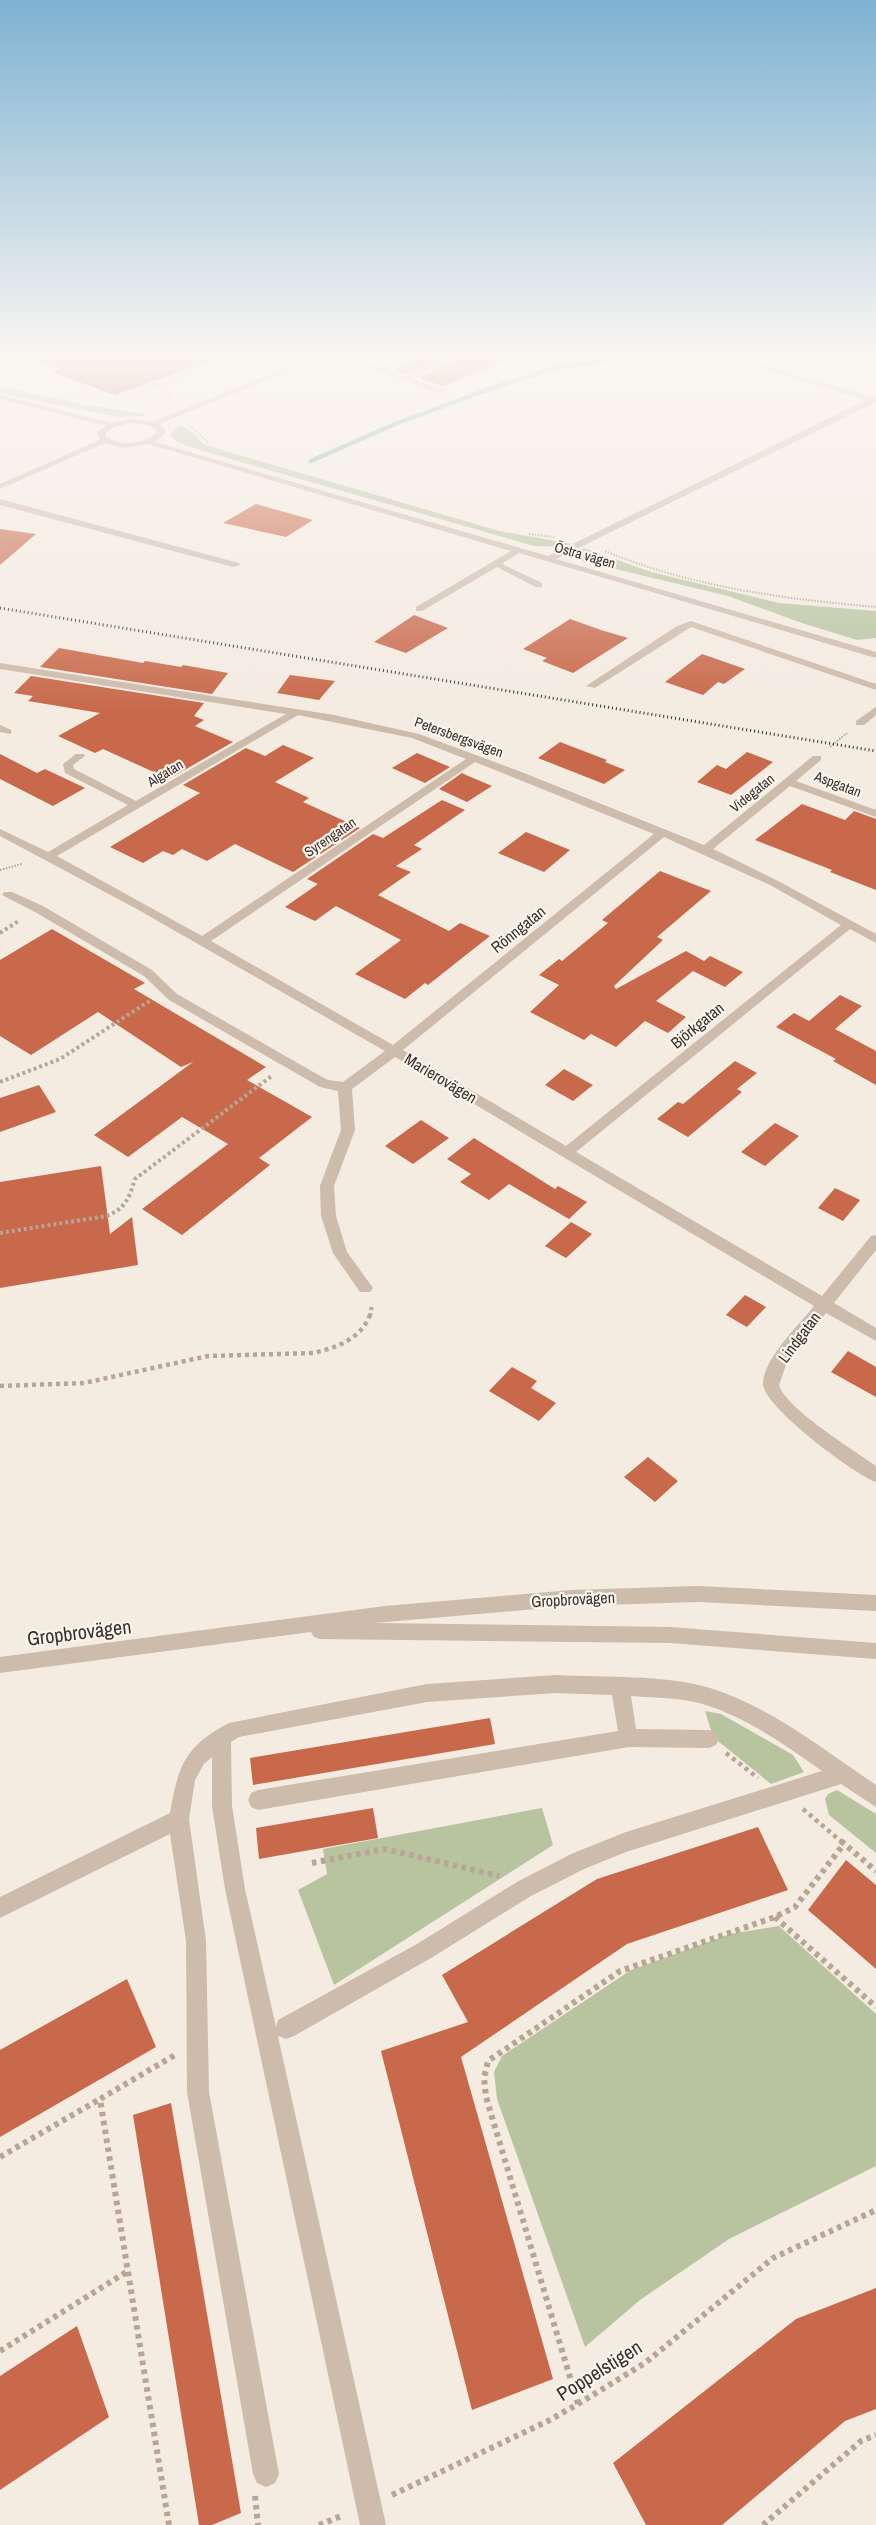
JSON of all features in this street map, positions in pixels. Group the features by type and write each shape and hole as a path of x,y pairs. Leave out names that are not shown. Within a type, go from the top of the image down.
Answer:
{"street":[{"path":"0,487 29,474"},
{"name":"Östra vägen","path":"257,474 873,652"},
{"path":"549,559 721,474"},
{"path":"0,502 236,565"},
{"path":"419,609 519,550"},
{"path":"498,562 501,567 539,585"},
{"path":"591,686 680,628 691,624 876,687"},
{"name":"Petersbergsvägen","path":"1,667 296,712 415,736 705,850 774,882 876,939"},
{"path":"860,723 876,710"},
{"name":"Algatan","path":"49,856 296,712"},
{"path":"80,756 68,764 69,771 138,806"},
{"name":"Syrengatan","path":"202,941 474,758"},
{"name":"Videgatan","path":"705,850 817,758"},
{"name":"Aspgatan","path":"789,782 876,814"},
{"name":"Marierovägen","path":"0,832 49,856 395,1050 876,1335"},
{"name":"Rönngatan","path":"345,1087 395,1050 662,833"},
{"path":"8,895 39,909 148,973 174,997 288,1064 325,1084 345,1087 348,1130 327,1186 327,1195 338,1252 346,1266 365,1288"},
{"name":"Björkgatan","path":"567,1152 849,924"},
{"name":"Lindgatan","path":"874,1243 781,1358 772,1377 772,1389 785,1407 876,1475"},
{"name":"Gropbrovägen","path":"0,1665 385,1614 571,1598 698,1594 876,1603"},
{"name":"Gropbrovägen","path":"272,1630 670,1635 876,1651"},
{"path":"266,2474 198,2092 196,1941 179,1819 186,1778 197,1757 221,1737 236,1729 427,1693 556,1684 620,1686 675,1690 710,1697 750,1714 793,1739 876,1797"},
{"path":"620,1686 622,1712 628,1738"},
{"path":"221,1737 222,1806 235,1889 371,2515"},
{"path":"258,1800 628,1738 709,1738"},
{"path":"286,2028 423,1951 524,1889 578,1861 626,1842 843,1774"},
{"path":"0,1908 179,1819"}],"path":[{"path":"526,533 582,542 636,564 741,590 787,599 876,606"},
{"path":"828,749 844,735"},
{"path":"0,1082 60,1059 166,990"},
{"path":"0,1233 107,1216 122,1211 127,1204 135,1179 288,1064"},
{"path":"0,1386 86,1383 206,1356 300,1354 328,1349 353,1338 368,1322 372,1313 372,1302 365,1288"},
{"path":"709,1738 876,1870"},
{"path":"578,2404 556,2337 486,2097 484,2078 488,2061 620,1971 775,1917 795,1907 844,1844"},
{"path":"312,1863 385,1849 477,1869 508,1880 524,1889"},
{"path":"775,1917 876,2007"},
{"path":"0,2157 197,2042"},
{"path":"100,2099 169,2525"},
{"name":"Poppelstigen","path":"319,2525 371,2515 548,2421 645,2363 772,2258 876,2210"},
{"path":"0,2351 128,2271"},
{"path":"763,2525 861,2441 876,2435"}],"green space":[{"path":"283,474 304,474 499,531 572,544 565,547 534,546"},
{"path":"584,548 651,572 779,603 876,611 876,638 857,640 728,596 582,561 576,553"},
{"path":"705,1711 721,1714 793,1755 804,1772 771,1784 713,1737"},
{"path":"837,1790 876,1814 876,1853 829,1815 825,1799 828,1794"},
{"path":"542,1808 553,1845 334,1985 298,1890 327,1874 323,1849"},
{"path":"779,1926 876,2014 876,2166 729,2239 640,2300 585,2347 497,2099 494,2072 502,2056 631,1970 730,1934"}],"building":[{"path":"256,504 313,520 286,537 223,523"},
{"path":"0,529 36,534 0,565"},
{"path":"414,615 448,628 406,653 374,642"},
{"path":"570,619 628,638 573,673 542,661 547,658 523,649"},
{"path":"59,648 143,663 145,661 181,667 183,665 228,673 212,694 40,667"},
{"path":"702,654 745,669 724,684 718,682 703,695 665,682"},
{"path":"290,675 335,681 319,700 277,693"},
{"path":"31,676 204,703 194,716 204,720 195,726 233,742 169,779 103,749 95,753 58,736 100,713 28,701 33,696 14,693"},
{"path":"560,742 607,760 605,762 625,770 604,784 538,758"},
{"path":"283,745 314,758 275,782 309,798 303,802 360,828 293,872 235,844 207,861 182,849 173,855 163,851 143,863 110,847 200,793 183,785 246,748 265,756"},
{"path":"747,752 773,762 731,795 697,782 717,765 726,769"},
{"path":"417,753 450,767 425,783 392,768"},
{"path":"0,754 37,773 45,769 85,788 53,806 0,779"},
{"path":"462,773 492,786 467,802 439,789"},
{"path":"442,800 465,810 414,845 422,849 396,866 411,872 378,895 449,931 460,923 490,936 428,985 425,983 405,999 355,974 401,940 336,906 315,921 285,907 318,884 307,879 373,834 383,838"},
{"path":"802,804 845,820 854,811 876,819 876,890 755,840"},
{"path":"526,832 570,850 544,872 498,853"},
{"path":"660,871 711,891 657,937 663,940 614,986 616,989 686,951 704,961 710,956 743,972 725,987 693,971 656,1001 686,1017 668,1033 645,1021 616,1047 591,1034 584,1040 530,1012 559,985 539,975 559,959 562,961 608,923 602,920"},
{"path":"52,929 145,983 134,989 266,1067 247,1080 312,1117 259,1158 270,1165 182,1235 142,1209 228,1144 182,1117 128,1157 94,1135 193,1062 181,1067 98,1012 31,1055 0,1036 0,960"},
{"path":"840,995 862,1006 835,1029 876,1051 876,1085 833,1061 836,1059 776,1027 794,1013 809,1021"},
{"path":"735,1061 757,1073 737,1089 742,1092 688,1137 657,1119 678,1102 683,1104"},
{"path":"564,1069 593,1085 573,1101 545,1085"},
{"path":"39,1085 56,1112 0,1132 0,1098"},
{"path":"421,1120 449,1138 413,1164 385,1146"},
{"path":"775,1123 799,1136 765,1166 741,1152"},
{"path":"474,1138 555,1189 558,1186 587,1202 569,1219 509,1184 489,1200 460,1182 471,1174 447,1159"},
{"path":"101,1166 110,1234 132,1217 138,1265 0,1288 0,1182"},
{"path":"835,1188 860,1200 843,1221 818,1208"},
{"path":"571,1222 592,1234 566,1258 545,1246"},
{"path":"745,1295 766,1307 747,1327 726,1315"},
{"path":"848,1351 876,1367 876,1397 831,1372"},
{"path":"512,1367 537,1381 531,1388 556,1403 539,1421 489,1391"},
{"path":"648,1457 678,1481 655,1502 624,1477"},
{"path":"490,1718 495,1744 253,1785 250,1758"},
{"path":"373,1808 378,1838 259,1859 256,1828"},
{"path":"758,1827 788,1890 627,1944 461,2057 553,2379 472,2410 381,2051 468,2022 442,1975 597,1879"},
{"path":"846,1860 876,1885 876,1969 808,1910"},
{"path":"127,1979 156,2047 0,2137 0,2050"},
{"path":"171,2103 241,2513 212,2525 199,2525 133,2115"},
{"path":"876,2288 876,2409 845,2421 722,2525 646,2525 613,2463 796,2319"},
{"path":"77,2326 109,2417 0,2490 0,2376"}],"railway":[{"path":"0,608 876,751"}]}
